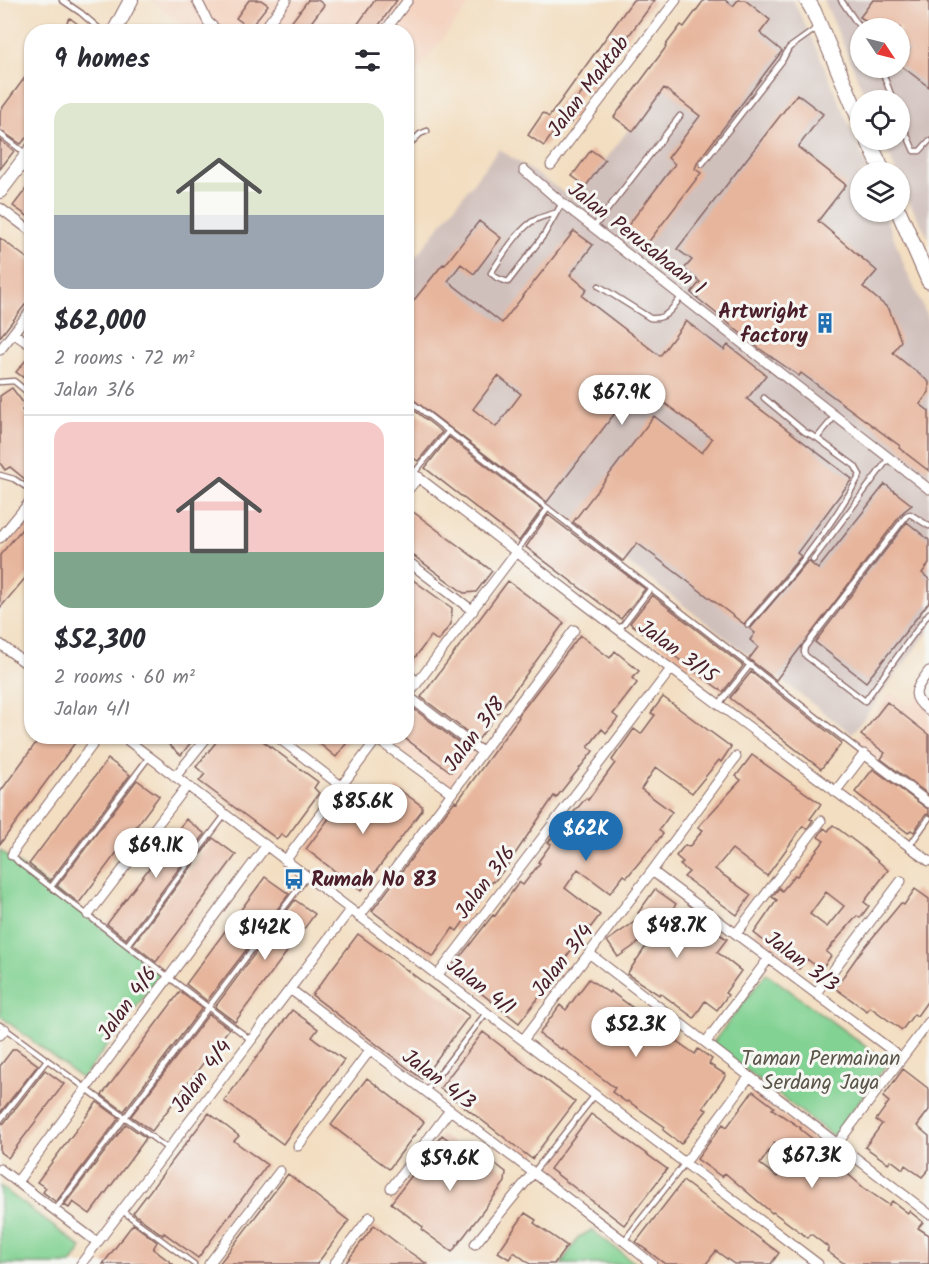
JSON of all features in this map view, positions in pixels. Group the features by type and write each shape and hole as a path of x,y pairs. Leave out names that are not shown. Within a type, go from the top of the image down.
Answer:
{"main road":[{"path":"807,0 850,98"},
{"path":"903,222 929,281"}],"street":[{"path":"118,24 130,0"},
{"path":"197,0 210,24"},
{"path":"268,24 286,0"},
{"path":"390,24 408,0"},
{"name":"Jalan Maktab","path":"550,165 676,0"},
{"path":"0,191 24,159"},
{"name":"Jalan Perusahaan 1","path":"524,170 561,203 929,489"},
{"path":"0,208 24,226"},
{"path":"0,350 24,319"},
{"path":"13,333 24,341"},
{"name":"Jalan 3/15","path":"414,474 929,861"},
{"path":"1,534 24,508"},
{"path":"414,687 516,552"},
{"path":"414,566 473,611"},
{"name":"Jalan 3/8","path":"359,916 574,630"},
{"path":"0,644 24,662"},
{"name":"Jalan 3/6","path":"437,976 671,669"},
{"path":"929,671 917,687 915,694 916,700 929,711"},
{"path":"414,679 418,682"},
{"path":"414,702 483,752"},
{"path":"12,855 93,744"},
{"name":"Jalan 4/1","path":"132,744 818,1264"},
{"path":"175,777 201,744"},
{"path":"286,744 341,786"},
{"path":"285,861 373,744"},
{"path":"387,744 452,793"},
{"path":"835,792 864,754 929,803"},
{"name":"Jalan 3/4","path":"523,1040 590,954 736,757"},
{"path":"88,915 187,786"},
{"path":"736,934 821,821"},
{"name":"Jalan 4/6","path":"17,1182 266,846"},
{"name":"Jalan 3/3","path":"652,871 902,1058"},
{"path":"816,993 901,881"},
{"name":"Jalan 4/4","path":"81,1264 350,910"},
{"path":"590,954 837,1144 927,1209"},
{"path":"706,1042 769,958"},
{"name":"Jalan 4/3","path":"290,989 652,1264"},
{"path":"837,1144 929,1022"},
{"path":"298,1146 370,1050"},
{"path":"684,1163 750,1077"},
{"path":"391,1188 450,1110"},
{"path":"0,1169 97,1242"},
{"path":"209,1264 280,1171"},
{"path":"475,1244 533,1173"},
{"path":"334,1264 370,1217"}],"lane":[{"path":"62,0 94,24"},
{"path":"841,0 853,18"},
{"path":"702,164 782,61 789,48 819,27"},
{"path":"594,227 680,116"},
{"path":"414,140 427,131"},
{"path":"0,134 24,149"},
{"path":"910,142 914,151 920,151 929,141"},
{"path":"555,213 535,219 525,228 491,273 508,282 544,235 561,203"},
{"path":"600,286 650,318 658,319 666,316 682,296"},
{"path":"0,382 14,381 24,389"},
{"path":"748,626 791,578 842,507 860,475 855,466 805,432 764,398"},
{"path":"414,404 864,754"},
{"path":"817,438 835,416"},
{"path":"414,472 449,431"},
{"path":"813,560 889,458"},
{"path":"0,475 14,479 24,486"},
{"path":"516,552 548,508"},
{"path":"929,526 915,515 907,515 805,647 804,652 806,656 865,701 929,613"},
{"path":"619,630 651,588"},
{"path":"719,704 750,665"},
{"path":"51,887 149,757"},
{"path":"128,945 225,814"},
{"path":"909,846 929,818"},
{"path":"12,855 18,862 251,1040"},
{"path":"55,1210 307,877"},
{"path":"425,1091 486,1013"},
{"path":"2,1030 47,1060 168,1149"},
{"path":"0,1120 47,1060"},
{"path":"533,1173 595,1095"},
{"path":"624,1241 684,1163"},
{"path":"121,1210 194,1264"}],"shaded area":[{"path":"151,0 473,0 414,76 414,24 182,24"},
{"path":"727,0 793,0 850,127 850,150 860,150 865,162 850,162 850,222 888,222 906,270 929,320 929,630 852,734 414,399 414,260 499,149 575,200"},
{"path":"824,0 929,0 929,238 910,204 910,162 892,162 887,150 910,150 910,90 863,90 858,78 910,78 910,18 850,18 850,60"},
{"path":"929,682 929,798 854,741 891,693 911,706"},
{"path":"414,705 477,753 452,786 392,744 414,744"}],"green space":[{"path":"0,850 162,973 82,1079 0,1016"},
{"name":"Taman Permainan Serdang Jaya","path":"766,973 888,1063 833,1136 712,1044"},
{"path":"0,1186 82,1248 71,1264 0,1264"},
{"path":"592,1230 636,1264 561,1264 579,1237"}],"building":[{"path":"249,0 261,0 268,5 253,24 244,24 236,18"},
{"path":"308,0 318,0 324,5 310,24 290,24"},
{"path":"375,0 397,0 380,24 358,24"},
{"path":"633,0 655,0 607,65 609,66 591,91 586,87 574,104 581,109 570,124 563,119 544,146 528,135 543,113 549,117"},
{"path":"704,0 725,0 733,6 738,0 745,0 770,20 760,33 782,51 698,161 695,169 701,173 647,244 626,228 675,164 668,158 700,116 664,88 633,131 614,117 681,25 684,27"},
{"path":"873,0 929,0 929,87 910,73 910,18 860,17"},
{"path":"70,18 78,24 66,24"},
{"path":"24,79 24,140 21,144 0,130 0,111"},
{"path":"797,94 823,114 798,147 846,185 818,221 877,271 863,287 889,309 901,341 893,353 929,382 929,392 920,404 929,411 929,471 899,448 900,446 801,373 799,376 760,349 691,293 700,282 684,269 692,260 677,249"},
{"path":"0,140 14,151 0,169"},
{"path":"591,150 605,160 586,186 572,176"},
{"path":"24,192 24,214 13,206"},
{"path":"479,221 501,238 474,274 461,264 448,281 502,323 574,231 593,245 570,275 587,289 582,296 660,356 686,321 724,350 728,345 766,375 747,399 852,479 797,553 801,556 744,624 637,543 623,561 573,522 654,416 702,453 712,439 638,383 547,502 414,400 414,300 443,264 445,265","holes":["498,376 521,394 496,427 473,409"]},
{"path":"0,238 24,256 24,306 0,337"},
{"path":"24,362 24,378 16,372"},
{"path":"12,388 24,404 22,410 24,413 24,478 10,467 5,470 0,463 0,396"},
{"path":"414,410 442,432 418,461 414,458"},
{"path":"449,437 542,509 519,541 425,468"},
{"path":"885,484 912,505 903,512 776,680 749,659 758,647 750,640 755,633 750,629 808,561 818,569"},
{"path":"414,512 492,571 476,592 464,593 414,556"},
{"path":"548,515 645,589 621,619 526,547"},
{"path":"907,522 929,540 929,564 922,573 929,579 929,602 866,682 815,642"},
{"path":"24,526 24,580 0,608 0,555"},
{"path":"414,581 452,608 451,624 438,641 431,636 414,659"},
{"path":"508,581 564,623 478,740 421,697"},
{"path":"652,595 743,666 723,692 630,623"},
{"path":"580,635 610,658 615,651 639,671 632,678 637,683 613,714 618,718 606,733 602,729 588,747 593,751 556,798 554,796 507,866 493,881 457,931 453,928 433,957 372,911 447,811 455,801 457,802 518,716"},
{"path":"751,672 842,743 821,769 730,698"},
{"path":"663,697 731,747 721,762 719,760 692,793 656,767 641,789 672,812 659,830 663,834 627,877 624,875 610,893 578,869 565,888 600,915 590,928 588,926 562,963 564,965 519,1023 457,974 460,969 454,965 493,915 495,916 519,882 523,885 540,863 538,862 551,844 548,842 586,798 588,800 615,763 612,760 634,729 641,734 655,715 651,713"},
{"path":"887,702 929,735 929,795 881,759 885,753 861,735"},
{"path":"414,709 467,749 451,772 413,744"},
{"path":"35,744 74,744 0,844 0,792"},
{"path":"168,744 190,744 181,755"},
{"path":"215,744 267,744 318,782 314,788 319,793 286,838 281,834 277,839 199,781 205,774 196,767"},
{"path":"320,744 346,744 336,757"},
{"path":"752,755 821,804 810,819 813,820 807,829 803,826 767,876 732,849 715,869 751,895 737,915 684,877 689,872 680,865 683,862 676,856 685,845 689,847 703,830 698,827 741,780 736,776"},
{"path":"108,759 130,775 50,881 29,864"},
{"path":"873,769 929,810 929,814 925,815 914,832 911,830 908,833 855,792"},
{"path":"137,780 159,796 79,903 57,886"},
{"path":"397,788 422,806 422,810 361,891 306,849 351,789 379,811"},
{"path":"186,819 205,834 126,939 107,924"},
{"path":"833,825 888,870 864,902 869,906 860,918 857,916 826,952 831,956 821,970 807,959 799,969 754,933 777,900 772,897 779,888 782,891 795,875 797,876 824,841 818,837 824,828 828,831","holes":["826,892 844,906 827,927 810,914"]},
{"path":"213,838 236,855 156,962 133,944"},
{"path":"265,877 289,894 207,1001 186,984"},
{"path":"655,889 676,904 662,924 683,940 697,920 727,939 717,952 741,971 725,993 728,995 717,1010 705,1001 694,1018 660,993 659,995 627,974 658,929 618,957 607,941 643,916 638,913"},
{"path":"915,889 929,899 929,999 917,1016 914,1014 902,1030 870,1007 867,1011 835,988 859,954 901,903 904,905"},
{"path":"295,900 315,914 235,1022 215,1007"},
{"path":"358,934 469,1016 422,1079 312,995"},
{"path":"589,979 609,993 610,991 660,1028 663,1024 678,1036 675,1040 695,1054 698,1049 712,1059 709,1064 726,1075 703,1108 707,1110 681,1144 663,1130 665,1127 612,1092 615,1088 562,1048 539,1034 560,1005 566,1010"},
{"path":"180,992 202,1008 124,1111 102,1095"},
{"path":"292,1010 318,1029 312,1037 344,1060 283,1144 224,1101"},
{"path":"209,1014 229,1029 152,1131 131,1116"},
{"path":"483,1032 575,1102 532,1159 440,1088"},
{"path":"13,1049 38,1065 0,1113 0,1066"},
{"path":"903,1069 929,1089 929,1110 917,1126 929,1136 929,1169 922,1177 905,1165 903,1169 891,1160 888,1163 865,1147 882,1124 876,1120 889,1102 883,1097"},
{"path":"45,1070 64,1084 8,1158 0,1152 0,1124 4,1123"},
{"path":"367,1078 424,1122 389,1169 331,1125"},
{"path":"753,1091 774,1107 772,1109 801,1128 839,1160 836,1164 864,1188 889,1205 892,1201 923,1222 918,1228 929,1235 929,1264 845,1264 827,1251 829,1248 811,1234 808,1238 772,1213 725,1173 722,1177 697,1159 723,1124 727,1127","holes":["775,1142 793,1156 777,1177 760,1164"]},
{"path":"97,1102 119,1118 56,1202 43,1192 46,1188 37,1182"},
{"path":"209,1113 239,1136 234,1141 267,1165 198,1258 133,1213"},
{"path":"591,1114 667,1169 624,1225 550,1169"},
{"path":"126,1124 146,1138 90,1214 73,1202 69,1208 64,1205"},
{"path":"442,1135 474,1159 480,1152 506,1172 505,1182 452,1252 391,1203"},
{"path":"288,1174 349,1221 317,1264 219,1264"},
{"path":"683,1181 779,1253 771,1264 734,1264 716,1251 706,1264 665,1264 636,1242"},
{"path":"525,1213 536,1220 534,1223 567,1246 554,1264 530,1264 514,1252 509,1259 498,1252"},
{"path":"133,1224 157,1242 153,1249 173,1264 103,1264"},
{"path":"374,1225 405,1249 427,1264 345,1264"}],"place":[{"name":"Artwright factory","path":"825,323"},
{"name":"Rumah No 83","path":"294,879"}]}
